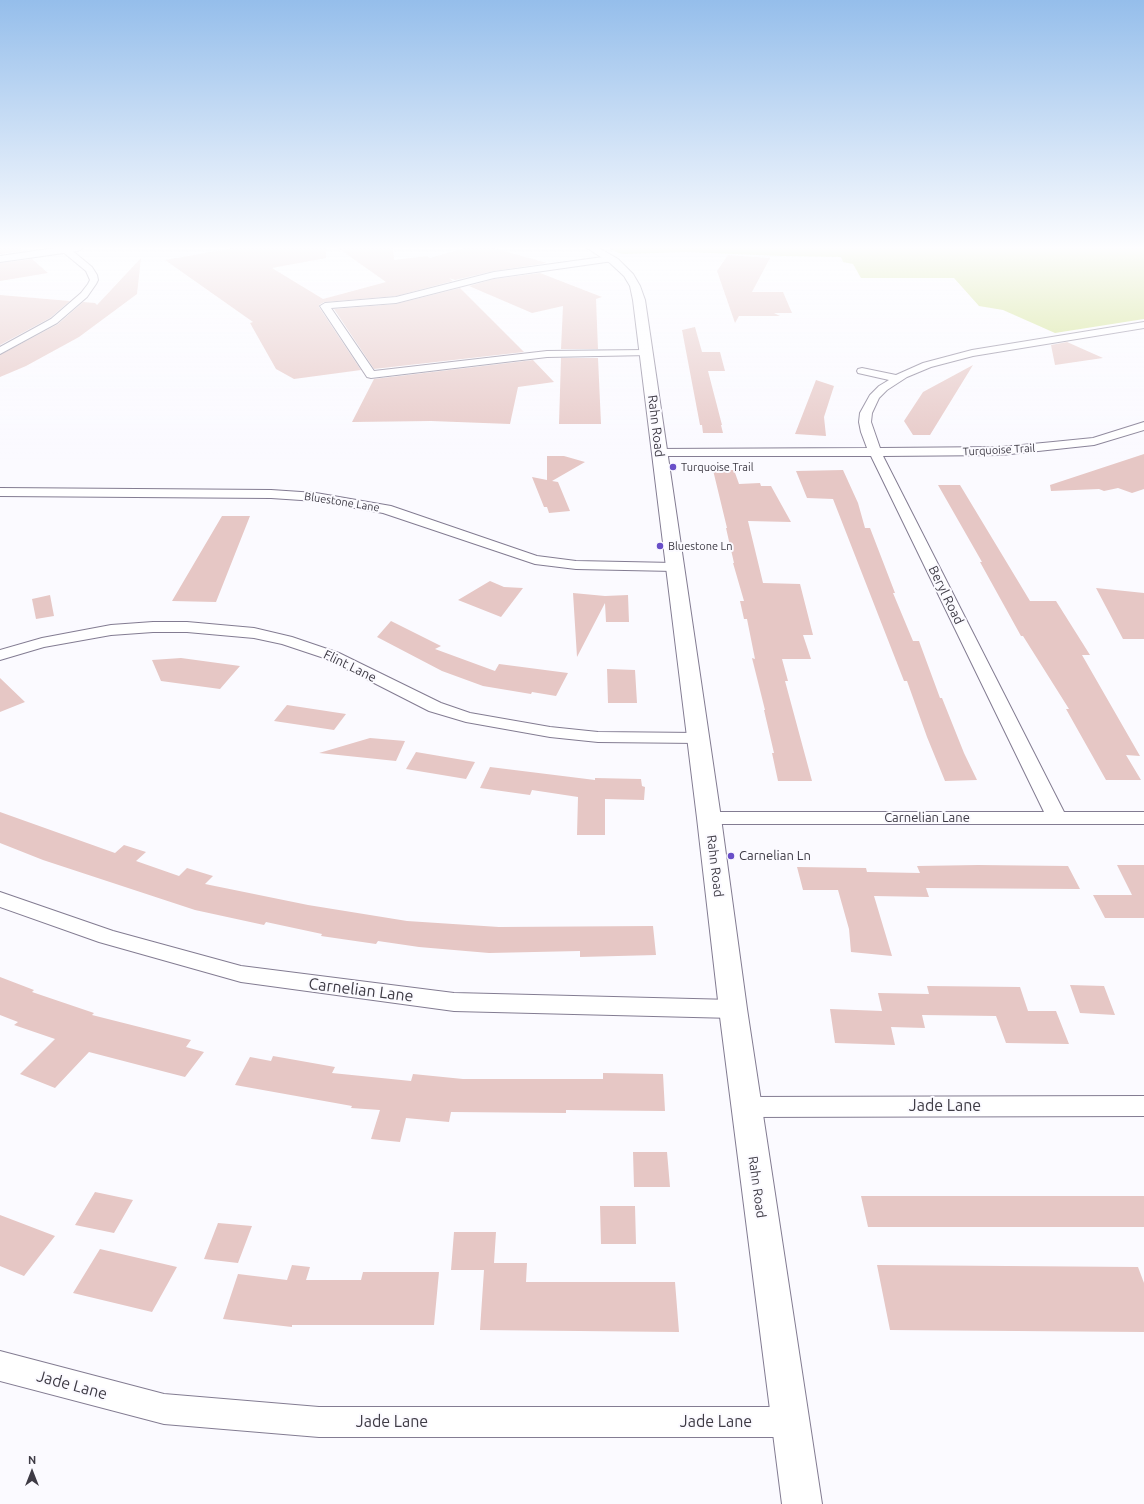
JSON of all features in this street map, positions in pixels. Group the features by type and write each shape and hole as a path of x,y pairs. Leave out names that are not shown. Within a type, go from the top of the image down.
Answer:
{"street":[{"path":"0,352 57,318"},
{"path":"333,318 372,375 547,354 646,353"},
{"name":"Rahn Road","path":"641,318 709,818 746,1107 802,1504"},
{"name":"Beryl Road","path":"1057,818 875,452 867,432 865,422 866,413 874,397 888,384 897,378 927,365 954,357 1144,325"},
{"path":"862,371 897,378"},
{"name":"Turquoise Trail","path":"659,452 982,451 1048,447 1094,441 1144,426"},
{"name":"Bluestone Lane","path":"0,492 271,494 316,497 386,509 535,560 576,565 674,567"},
{"name":"Flint Lane","path":"0,655 42,643 111,630 153,627 187,627 246,632 286,640 333,656 409,696 435,707 466,717 550,732 598,737 698,738"},
{"name":"Carnelian Lane","path":"709,818 1144,818"},
{"name":"Carnelian Lane","path":"0,899 107,937 241,974 454,1002 733,1009"},
{"name":"Jade Lane","path":"746,1107 1144,1106"},
{"name":"Jade Lane","path":"0,1366 164,1409 319,1422 790,1422"}],"green space":[{"path":"1022,318 1144,318 1144,319 1055,333"}],"building":[{"path":"0,318 50,318 0,345"},
{"path":"65,318 104,318 79,337 26,366 0,377 0,355 58,324"},
{"path":"248,318 326,318 361,370 294,379 276,369 250,323 253,322"},
{"path":"340,318 490,318 524,352 374,369"},
{"path":"562,318 597,318 598,349 561,349"},
{"path":"733,318 738,318 735,323"},
{"path":"695,327 702,352 720,352 725,371 708,371 723,433 703,433 702,425 700,425 682,330"},
{"path":"1067,342 1103,358 1055,365 1051,345"},
{"path":"561,358 598,358 601,424 559,424"},
{"path":"533,360 554,382 518,387 510,424 431,421 352,422 374,379"},
{"path":"973,365 930,435 913,435 904,421 923,392"},
{"path":"816,380 834,386 824,417 826,436 795,434"},
{"path":"1144,454 1144,489 1132,493 1118,488 1104,491 1099,489 1051,491 1050,485"},
{"path":"547,456 564,456 585,462 552,481 558,482 570,511 549,513 547,507 544,507 532,477 547,480"},
{"path":"713,470 734,470 739,484 760,483 761,486 771,486 791,522 748,521 763,583 800,584 813,635 803,635 811,659 782,659 788,681 785,681 812,781 778,781 765,710 752,658 755,659 747,619 744,619 740,601 744,601 733,563 727,528"},
{"path":"843,470 858,503 865,528 870,528 895,593 893,593 913,641 919,641 940,698 942,698 964,753 977,780 945,781 907,681 904,681 833,499 807,498 796,471"},
{"path":"938,485 960,485 1030,601 1056,601 1090,655 1082,655 1140,756 1126,755 1141,780 1106,780 1066,709 1069,709 1023,636 1021,636 980,562 982,562"},
{"path":"222,516 250,516 216,602 172,601"},
{"path":"490,581 504,587 523,588 501,617 458,600"},
{"path":"1096,588 1144,593 1144,639 1123,639"},
{"path":"573,593 605,596 628,595 629,622 606,622 605,603 577,657"},
{"path":"50,595 54,616 36,619 32,599"},
{"path":"391,621 441,646 435,649 495,671 499,664 568,673 556,696 532,692 531,694 483,686 442,671 377,637"},
{"path":"181,658 240,666 220,689 161,681 152,660"},
{"path":"607,669 635,670 637,703 608,703"},
{"path":"0,678 25,702 0,712"},
{"path":"287,705 346,714 334,730 274,721"},
{"path":"370,738 405,741 396,761 319,753"},
{"path":"416,752 475,762 466,779 406,769"},
{"path":"490,767 595,780 595,778 641,779 642,786 645,787 644,800 605,799 605,835 577,835 578,797 532,790 530,795 480,788"},
{"path":"0,812 115,853 124,845 146,852 136,861 179,876 187,868 213,876 205,884 308,905 407,921 499,927 653,926 656,955 580,957 580,951 489,953 419,947 378,941 376,944 321,936 322,934 266,922 264,925 195,910 43,860 0,843"},
{"path":"1117,865 1144,865 1144,918 1105,918 1093,895 1132,895"},
{"path":"917,866 1068,866 1080,889 926,888 929,897 874,896 892,956 851,952 849,929 838,890 803,890 797,867 866,868 867,872 920,873"},
{"path":"0,977 34,990 32,992 94,1013 92,1015 191,1040 186,1047 204,1052 185,1077 89,1052 55,1088 20,1074 55,1039 14,1025 18,1022 0,1015"},
{"path":"1070,985 1104,986 1115,1015 1080,1013"},
{"path":"927,986 1020,987 1028,1011 1056,1011 1069,1044 1006,1043 996,1016 922,1015 925,1028 891,1027 895,1045 835,1043 830,1009 882,1011 878,993 929,994"},
{"path":"273,1056 335,1067 332,1073 411,1081 413,1074 463,1079 603,1079 603,1073 663,1074 665,1111 566,1110 566,1113 451,1112 449,1122 406,1118 400,1142 371,1139 380,1110 351,1108 352,1106 235,1085 250,1057 271,1061"},
{"path":"633,1152 667,1152 670,1187 634,1187"},
{"path":"95,1192 133,1200 114,1233 75,1225"},
{"path":"861,1196 1144,1196 1144,1227 868,1227"},
{"path":"600,1206 635,1206 636,1244 601,1244"},
{"path":"0,1215 55,1236 24,1276 0,1266"},
{"path":"218,1223 252,1226 238,1263 204,1259"},
{"path":"454,1232 496,1232 494,1263 527,1263 526,1282 675,1282 679,1332 480,1330 484,1270 451,1270"},
{"path":"100,1249 177,1267 152,1312 73,1293"},
{"path":"292,1265 310,1267 306,1280 361,1280 363,1272 439,1272 434,1325 292,1325 292,1327 223,1319 238,1274 287,1280"},
{"path":"877,1265 1138,1267 1144,1283 1144,1332 890,1330"}],"place":[{"name":"Turquoise Trail","path":"673,467"},
{"name":"Bluestone Ln","path":"660,546"},
{"name":"Carnelian Ln","path":"731,856"}]}
